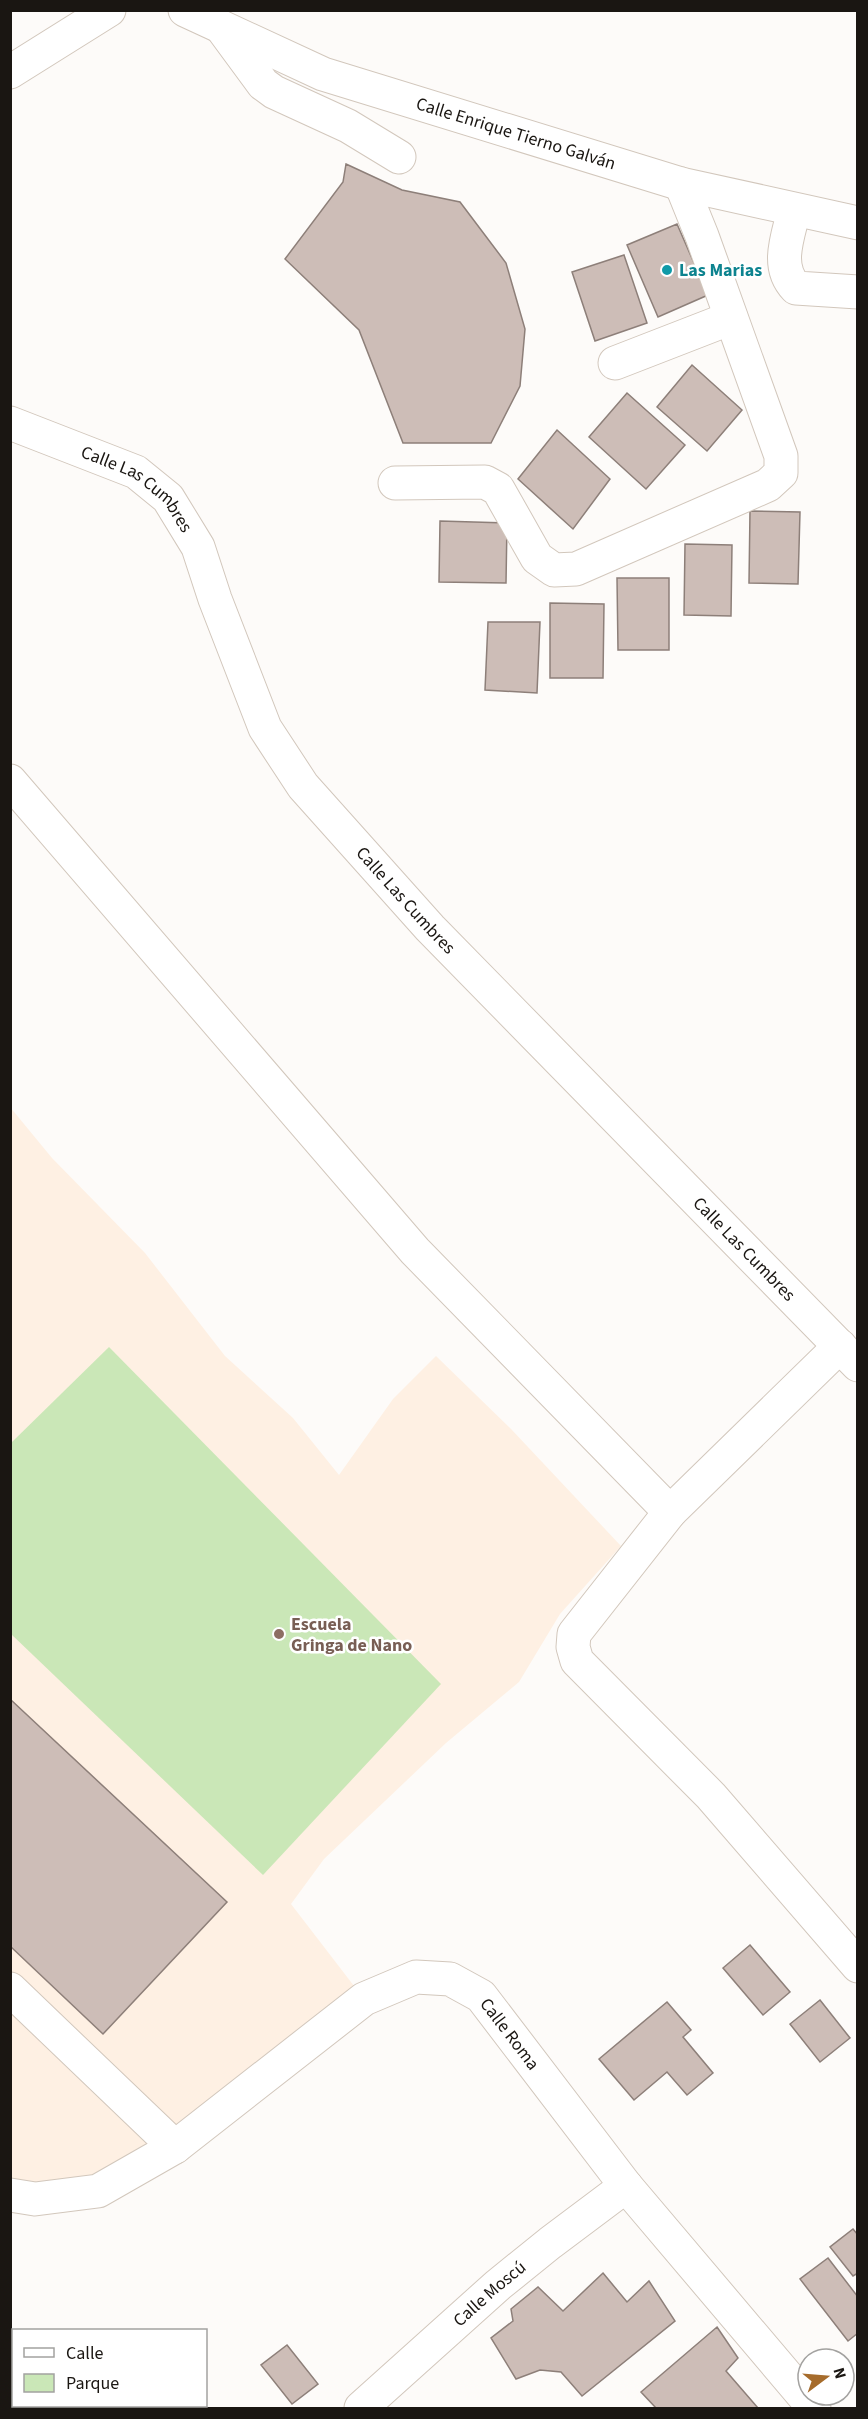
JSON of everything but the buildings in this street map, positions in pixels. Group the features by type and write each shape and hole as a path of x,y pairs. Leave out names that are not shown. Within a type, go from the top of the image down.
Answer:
{"street":[{"path":"10,72 109,10"},
{"name":"Calle Enrique Tierno Galván","path":"185,10 322,74 681,184 858,223"},
{"path":"221,27 263,84 274,92 348,126 399,157"},
{"path":"395,483 485,482 498,489 537,558 554,570 576,569 768,485 781,473 781,456 681,184"},
{"path":"794,210 783,265 788,279 796,288 858,292"},
{"path":"615,363 731,318"},
{"name":"Calle Las Cumbres","path":"10,423 136,472 168,498 198,547 215,599 265,728 303,786 430,928 849,1355"},
{"path":"10,781 415,1251 670,1512"},
{"path":"849,1355 670,1512 574,1634 573,1647 577,1661 711,1796 858,1966"},
{"name":"Calle Roma","path":"10,2195 35,2199 98,2191 175,2147 364,1999 416,1977 450,1978 481,1996 626,2186 814,2409"},
{"path":"10,1989 175,2147"},
{"name":"Calle Moscú","path":"361,2409 498,2285 626,2186"}],"shaded area":[{"name":"Escuela Gringa de Nano","path":"10,1107 52,1158 145,1253 225,1356 293,1418 339,1475 393,1399 436,1356 512,1430 621,1546 560,1614 519,1682 446,1743 324,1859 291,1904 364,1999 98,2191 10,2195"}],"green space":[{"path":"109,1347 441,1684 263,1875 11,1634 11,1443"}],"place":[{"name":"Las Marias","path":"667,270"},
{"name":"Escuela Gringa de Nano","path":"279,1634"}]}
